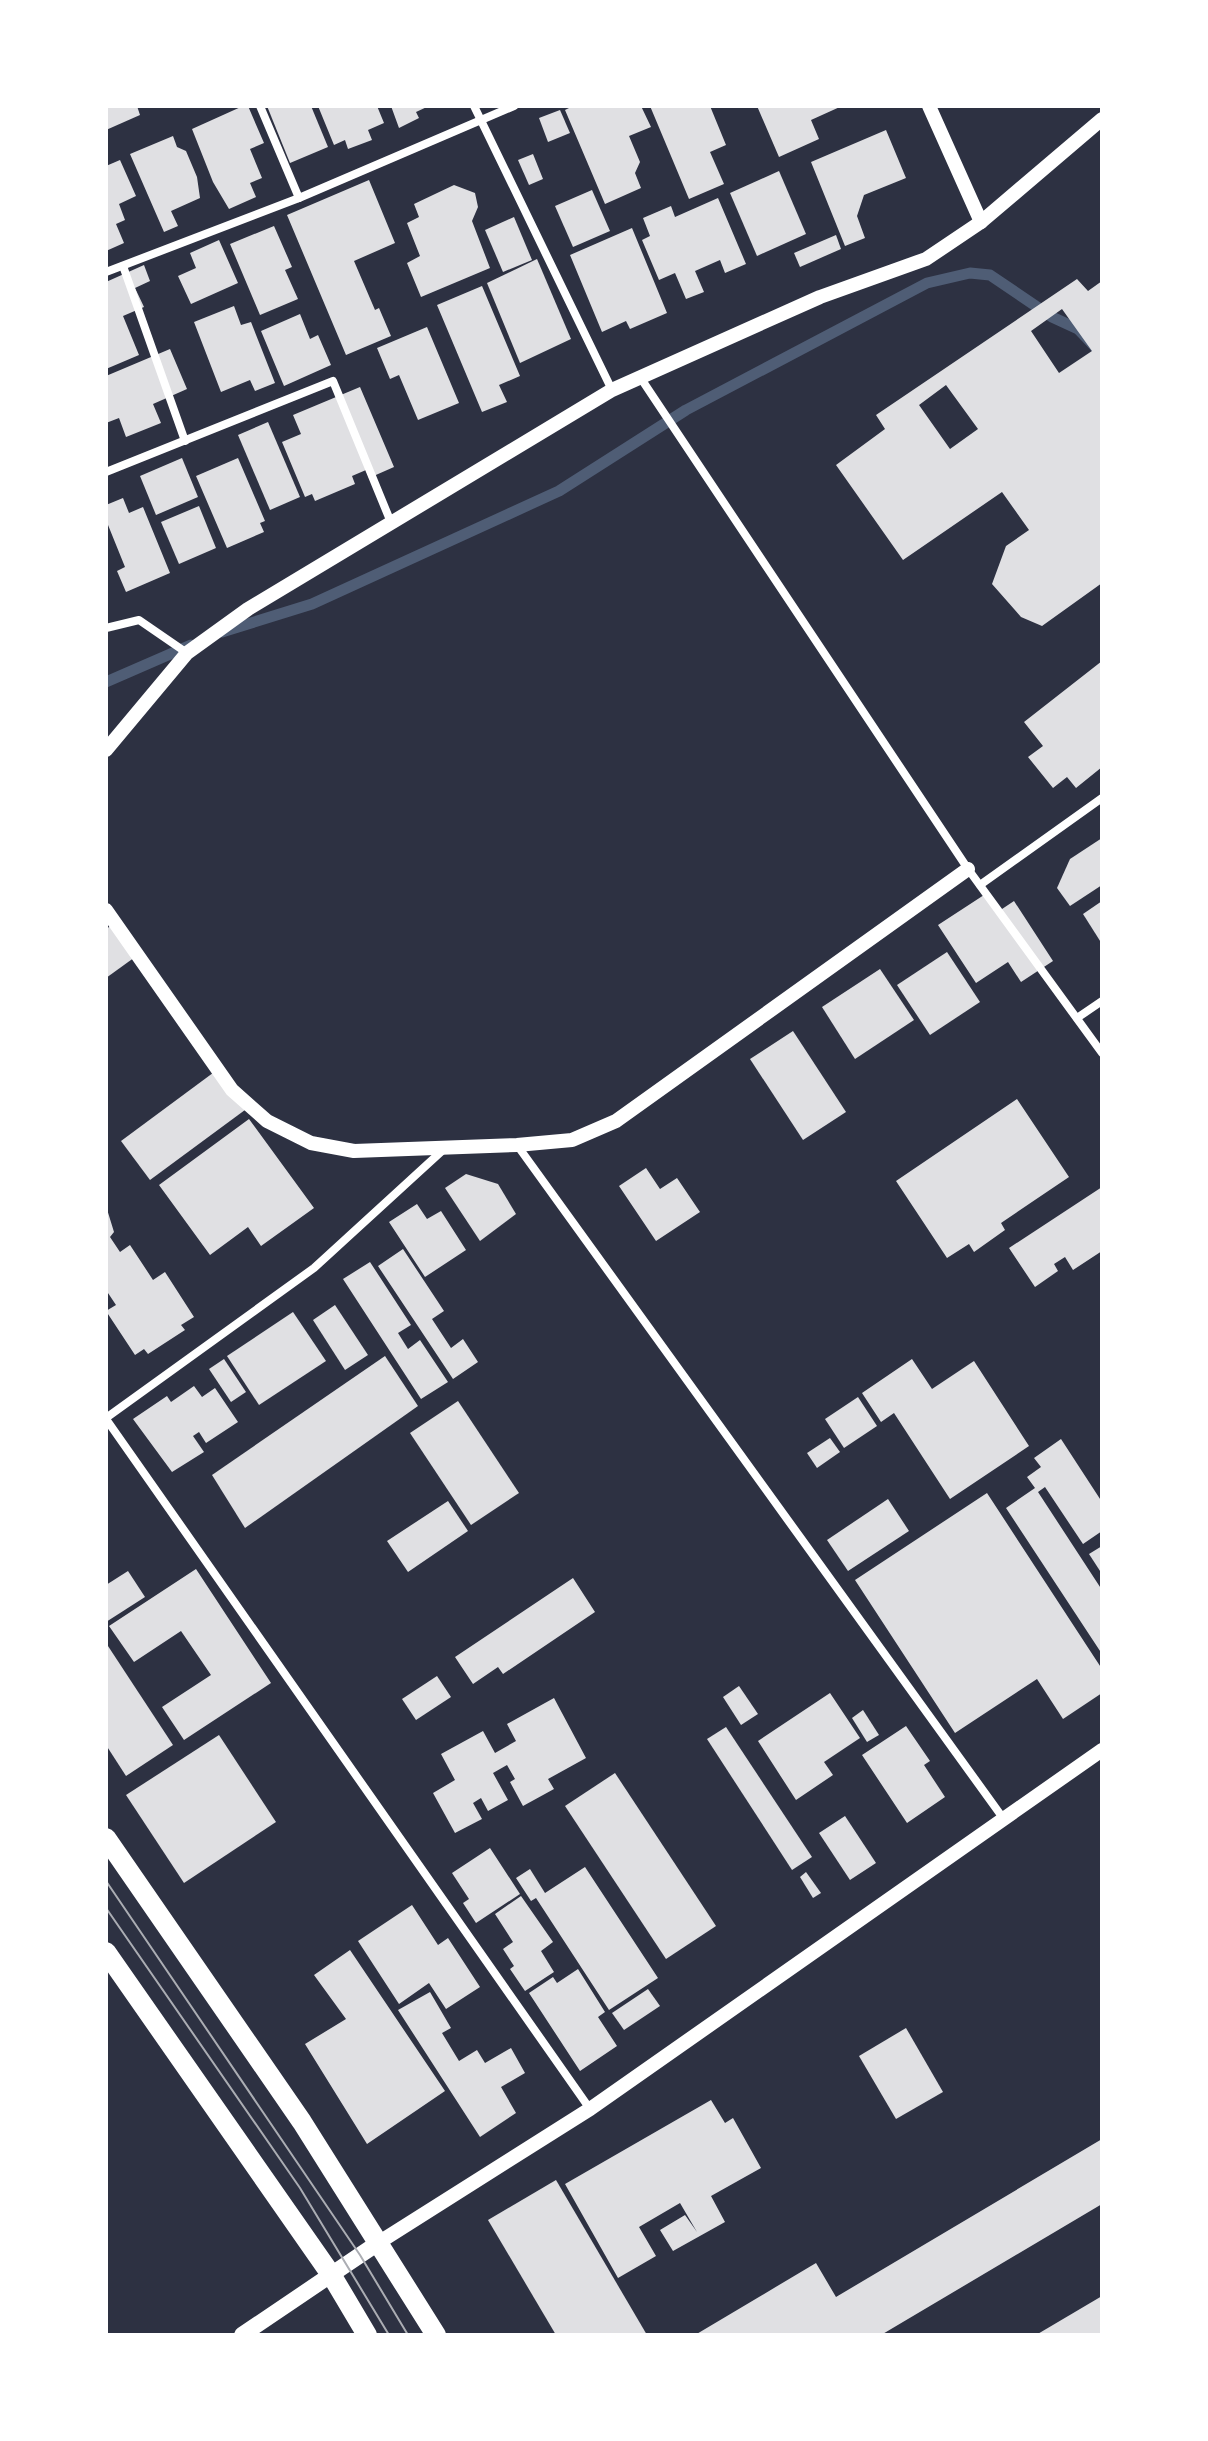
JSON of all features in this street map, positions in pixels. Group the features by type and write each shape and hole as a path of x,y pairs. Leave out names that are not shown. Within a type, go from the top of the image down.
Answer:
{"main road":[{"path":"106,1838 302,2122 436,2335"},
{"path":"106,1952 332,2276 367,2335"},
{"path":"242,2335 378,2243"}],"street":[{"path":"260,106 299,198"},
{"path":"474,106 612,390"},
{"path":"106,272 299,198 514,106"},
{"path":"929,106 981,222"},
{"path":"106,750 187,653 248,609 390,520 639,376 820,297 926,259 981,222 1102,119"},
{"path":"123,266 185,441"},
{"path":"639,376 968,869 1102,1053"},
{"path":"106,472 333,381 390,520"},
{"path":"106,628 139,620 187,653"},
{"path":"980,885 1102,798"},
{"path":"106,910 232,1090 267,1121 311,1143 354,1151 517,1145 572,1140 616,1121 968,869"},
{"path":"1077,1018 1102,1001"},
{"path":"517,1145 1003,1818"},
{"path":"446,1146 314,1268 106,1419 590,2109"},
{"path":"378,2243 590,2109 1102,1750"}],"building":[{"path":"106,106 137,106 140,115 106,130"},
{"path":"248,106 264,143 250,149 262,178 250,183 256,197 229,209 213,182 192,129"},
{"path":"267,106 311,106 328,147 290,163"},
{"path":"318,106 377,106 384,123 368,130 372,140 348,149 345,140 334,145"},
{"path":"391,106 429,106 416,112 419,118 399,128"},
{"path":"573,106 641,106 651,127 629,136 640,162 635,173 641,188 605,204 565,110"},
{"path":"650,106 710,106 726,145 710,152 724,184 689,199"},
{"path":"757,106 842,106 811,120 819,139 779,157"},
{"path":"560,110 570,133 548,142 539,118"},
{"path":"886,130 906,178 864,195 857,216 865,238 845,246 811,162"},
{"path":"173,136 177,147 186,151 197,177 200,198 171,211 178,226 164,232 130,154"},
{"path":"533,154 543,179 529,185 518,160"},
{"path":"120,160 136,196 119,204 125,220 116,224 124,243 106,251 106,166"},
{"path":"779,171 806,234 757,256 730,193"},
{"path":"369,180 395,243 354,261 375,310 379,308 391,336 346,355 287,215"},
{"path":"454,185 475,193 478,207 472,221 490,268 421,297 407,263 420,256 407,223 419,217 414,204"},
{"path":"592,190 610,231 573,247 555,206"},
{"path":"718,198 746,264 725,273 720,260 695,271 704,292 686,299 675,273 659,280 642,240 650,236 643,218 671,206 675,217"},
{"path":"514,217 532,260 503,272 485,230"},
{"path":"274,226 292,267 285,270 298,299 260,315 230,244"},
{"path":"632,228 667,313 630,329 626,321 602,332 570,255"},
{"path":"836,235 841,249 800,267 794,253"},
{"path":"219,240 238,283 191,304 178,276 196,268 190,253"},
{"path":"537,259 571,339 520,363 487,283"},
{"path":"144,265 150,281 135,288 144,307 123,316 139,355 106,369 106,282"},
{"path":"1077,279 1088,291 1102,281 1102,583 1042,626 1021,617 992,584 1006,546 1029,530 1002,492 903,560 836,465 885,429 876,415","holes":["1062,309 1092,351 1059,373 1031,331","946,385 978,429 950,449 919,405"]},
{"path":"482,286 520,376 499,385 507,402 482,412 437,305"},
{"path":"234,306 241,325 251,322 275,383 255,391 250,380 221,392 194,322"},
{"path":"300,314 310,339 318,335 331,365 284,386 261,331"},
{"path":"427,327 459,403 418,420 399,375 390,379 377,348"},
{"path":"170,349 187,389 153,404 161,423 126,437 119,418 106,423 106,376"},
{"path":"360,387 394,467 369,478 366,470 352,476 355,484 315,501 312,494 305,497 282,442 301,434 293,415"},
{"path":"268,422 300,497 270,510 238,435"},
{"path":"182,458 198,497 156,515 140,476"},
{"path":"238,458 265,521 260,523 264,532 227,548 196,476"},
{"path":"123,498 129,513 143,507 170,573 126,592 117,571 125,567 106,520 106,505"},
{"path":"199,506 216,548 179,564 161,522"},
{"path":"1102,661 1102,767 1076,788 1067,777 1053,788 1028,757 1043,746 1024,722"},
{"path":"1102,838 1102,885 1070,906 1057,888 1070,859"},
{"path":"984,895 996,913 1014,901 1053,961 1021,982 1008,962 976,983 938,925"},
{"path":"1102,901 1102,944 1083,914"},
{"path":"120,920 142,952 106,978 106,929"},
{"path":"947,952 980,1002 930,1035 897,985"},
{"path":"880,969 914,1020 855,1059 822,1007"},
{"path":"793,1031 846,1112 803,1140 750,1059"},
{"path":"221,1067 249,1107 150,1180 121,1141"},
{"path":"1017,1099 1069,1177 1001,1223 1005,1230 974,1252 969,1244 947,1258 896,1181"},
{"path":"249,1119 314,1208 261,1246 248,1227 210,1255 159,1185"},
{"path":"646,1168 660,1189 677,1178 700,1212 656,1241 619,1186"},
{"path":"466,1174 498,1184 516,1214 480,1241 445,1188"},
{"path":"1102,1187 1102,1251 1073,1270 1065,1257 1054,1264 1058,1271 1035,1287 1009,1248"},
{"path":"417,1204 427,1219 441,1211 466,1250 425,1277 389,1222"},
{"path":"106,1206 114,1232 110,1237 120,1252 130,1245 153,1280 165,1272 194,1317 181,1325 185,1330 148,1354 144,1349 135,1355 106,1311 116,1305 106,1290"},
{"path":"403,1249 444,1311 432,1319 451,1348 463,1339 478,1362 453,1379 378,1266"},
{"path":"370,1262 411,1325 398,1333 408,1349 420,1340 448,1382 421,1399 343,1279"},
{"path":"335,1305 368,1355 345,1370 313,1320"},
{"path":"293,1312 326,1361 259,1405 227,1356"},
{"path":"385,1356 418,1406 245,1528 212,1475"},
{"path":"224,1359 246,1392 231,1402 209,1369"},
{"path":"912,1359 932,1389 974,1361 1029,1446 950,1499 894,1413 881,1422 862,1393"},
{"path":"194,1386 202,1397 215,1388 238,1422 206,1443 199,1432 193,1436 204,1452 172,1472 133,1419 167,1396 171,1402"},
{"path":"858,1397 877,1426 844,1448 825,1419"},
{"path":"458,1401 519,1493 471,1525 410,1433"},
{"path":"830,1438 840,1452 817,1468 807,1453"},
{"path":"1061,1439 1102,1502 1102,1531 1083,1544 1045,1487 1038,1492 1102,1590 1102,1654 1006,1508 1035,1488 1027,1477 1041,1467 1034,1458"},
{"path":"987,1493 1102,1669 1102,1693 1063,1719 1037,1679 955,1733 855,1580"},
{"path":"888,1499 909,1531 848,1571 827,1540"},
{"path":"448,1501 468,1531 408,1572 387,1541"},
{"path":"1102,1546 1102,1574 1089,1554"},
{"path":"196,1569 271,1683 184,1740 162,1707 211,1675 181,1631 134,1662 109,1626"},
{"path":"128,1571 145,1597 106,1622 106,1585"},
{"path":"573,1578 595,1612 503,1674 498,1667 473,1684 455,1657"},
{"path":"106,1643 173,1745 126,1776 106,1745"},
{"path":"437,1676 451,1697 416,1720 402,1699"},
{"path":"739,1686 758,1714 741,1725 723,1697"},
{"path":"830,1693 860,1738 824,1762 833,1775 796,1800 758,1741"},
{"path":"554,1698 586,1758 548,1779 554,1789 523,1806 510,1782 515,1779 507,1765 493,1773 508,1800 488,1811 481,1798 473,1803 482,1819 455,1833 433,1793 455,1780 441,1754 483,1731 495,1753 516,1741 507,1724"},
{"path":"863,1710 879,1735 867,1742 852,1718"},
{"path":"906,1726 930,1761 924,1765 945,1797 907,1823 862,1755"},
{"path":"726,1727 812,1857 792,1870 707,1739"},
{"path":"219,1735 276,1822 184,1883 126,1795"},
{"path":"615,1773 716,1926 666,1959 565,1806"},
{"path":"845,1816 876,1863 850,1880 819,1833"},
{"path":"490,1848 520,1894 476,1923 463,1903 469,1899 452,1873"},
{"path":"585,1867 658,1978 609,2010 536,1898 531,1901 516,1878 530,1869 545,1893"},
{"path":"806,1872 821,1893 813,1898 800,1877"},
{"path":"521,1896 553,1942 541,1951 554,1972 525,1991 510,1969 514,1966 503,1949 513,1942 495,1914"},
{"path":"412,1905 438,1945 448,1938 480,1987 446,2009 429,1983 399,2004 358,1941"},
{"path":"350,1950 445,2091 367,2144 305,2044 346,2019 314,1975"},
{"path":"578,1969 605,2012 598,2017 617,2046 580,2071 529,1993 553,1977 557,1983"},
{"path":"648,1989 660,2006 624,2030 612,2013"},
{"path":"430,1992 451,2028 442,2033 459,2061 477,2050 485,2063 511,2048 525,2073 501,2087 516,2113 480,2137 398,2010"},
{"path":"906,2028 943,2092 896,2119 859,2056"},
{"path":"711,2100 725,2123 733,2118 761,2168 711,2196 725,2222 673,2251 660,2230 685,2215 697,2232 680,2203 639,2227 656,2256 618,2278 565,2184"},
{"path":"1102,2139 1102,2204 881,2335 695,2335 816,2263 836,2297"},
{"path":"556,2180 647,2335 556,2335 488,2220"},
{"path":"1102,2296 1102,2335 1036,2335"}],"waterway":[{"path":"222,632 312,604 559,491 686,410 927,283 970,273 990,275 1052,317 1078,329 1102,354"},
{"path":"106,682 191,645"}],"tram line":[{"path":"106,1881 360,2255 408,2335"},
{"path":"106,1908 300,2188 389,2335"}]}
